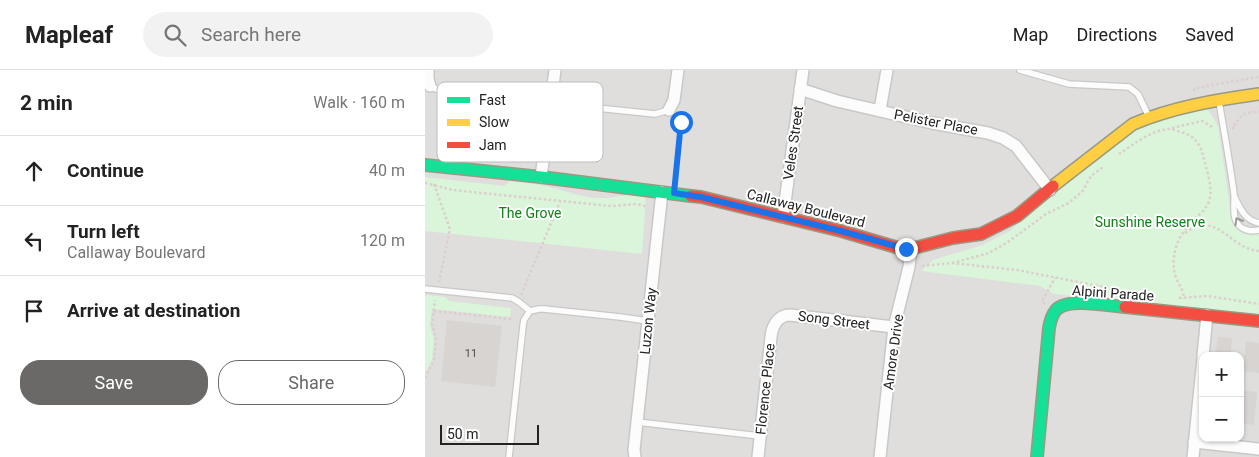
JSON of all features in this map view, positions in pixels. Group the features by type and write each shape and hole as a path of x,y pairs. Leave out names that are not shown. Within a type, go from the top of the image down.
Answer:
{"street":[{"path":"428,70 430,86"},
{"path":"670,108 674,100 678,70"},
{"name":"Veles Street","path":"783,217 803,70"},
{"path":"880,110 887,70"},
{"name":"Pelister Place","path":"800,89 837,101 932,124 988,132 1003,138 1016,146 1050,190"},
{"name":"Callaway Boulevard","path":"425,165 701,197 841,231 902,249 911,249 953,238 981,234 1017,216 1133,124 1165,112 1259,94"},
{"path":"541,177 543,162"},
{"name":"Luzon Way","path":"633,455 662,192"},
{"name":"Amore Drive","path":"880,457 894,327 909,268 911,249"},
{"name":"Alpini Parade","path":"1037,457 1049,328 1051,317 1056,309 1064,305 1083,303 1259,321"},
{"name":"Song Street","path":"776,321 785,315 790,315 894,327"},
{"path":"1203,352 1207,316"},
{"name":"Florence Place","path":"758,457 771,337 776,321"},
{"path":"1193,457 1199,395"},
{"path":"1194,442 1259,449"}],"lane":[{"path":"1020,70 1069,84 1129,87 1138,94 1149,117"},
{"path":"430,86 437,89"},
{"path":"1219,101 1234,196 1236,221 1239,226 1249,231 1259,230"},
{"path":"603,108 655,114 670,108"},
{"path":"1234,196 1245,217 1259,223"},
{"path":"425,289 508,298 517,301 530,312"},
{"path":"509,457 523,326 524,320 530,312 545,309 648,321"},
{"path":"637,422 759,436"}],"path":[{"path":"670,108 681,122 674,193"},
{"path":"1118,155 1152,133 1171,129 1188,134 1198,142 1203,153 1210,197 1206,207 1190,223 1179,240 1176,246 1174,261 1176,276 1184,297 1183,313"},
{"path":"909,268 952,263 989,253 1008,242 1046,214 1067,204 1082,192 1091,176 1105,166"},
{"path":"425,183 453,190 611,206 637,204 659,210"},
{"path":"425,378 434,360 436,340 432,324 450,229 434,184"},
{"path":"517,301 523,293 560,202"},
{"path":"1183,234 1196,226 1211,225 1245,248 1259,251"},
{"path":"952,263 1017,270 1148,294"},
{"path":"1042,301 1055,278"},
{"path":"1176,298 1209,296 1259,304"},
{"path":"434,311 512,319"}],"shaded area":[{"path":"425,70 1259,70 1259,457 425,457"}],"green space":[{"name":"Sunshine Reserve","path":"1207,108 1218,126 1232,220 1239,230 1250,234 1259,234 1259,314 1054,294 1040,286 921,271 933,260 982,245 1010,231 1038,206 1141,126"},
{"name":"The Grove","path":"425,177 504,186 510,181 540,185 596,198 641,196 646,198 642,254 425,231"},
{"path":"425,296 445,297 449,301 511,308 510,317 432,309 430,324 434,340 432,360 425,373"}],"building":[{"path":"447,320 502,326 495,387 441,381"},
{"path":"1218,337 1232,338 1231,352 1216,352"},
{"path":"1246,341 1259,343 1259,373 1244,371"},
{"path":"1244,390 1257,392 1254,425 1244,424"}],"traffic: fast":[{"path":"425,165 541,177 691,196"},
{"path":"1037,457 1049,328 1056,310 1062,306 1079,303 1125,307"}],"traffic: slow":[{"path":"1053,186 1133,124 1179,109 1259,94"}],"traffic: jam":[{"path":"691,196 841,231 899,248 910,249 953,238 981,234 1017,216 1053,186"},
{"path":"1125,307 1259,321"}],"route":[{"path":"681,122 674,193 701,197 906,249"}]}
